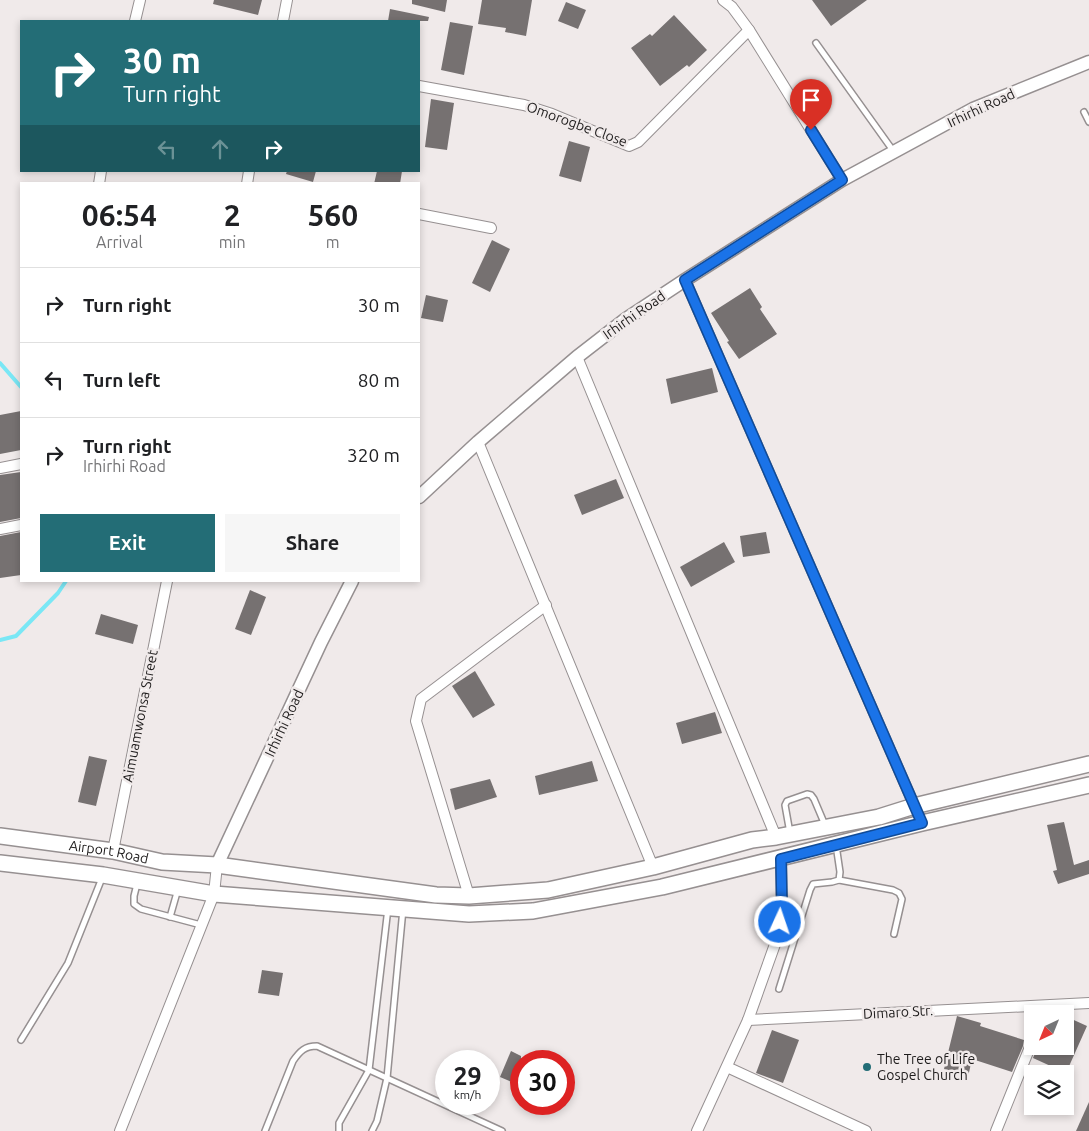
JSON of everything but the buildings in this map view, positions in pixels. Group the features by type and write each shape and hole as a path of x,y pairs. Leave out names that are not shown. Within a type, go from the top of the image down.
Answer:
{"main road":[{"name":"Airport Road","path":"0,836 113,852 162,862 217,865 436,895 469,896 548,890 653,867 752,840 783,836 879,817 914,806 1089,764"},
{"name":"Airport Road","path":"0,863 103,875 214,894 469,914 534,911 662,887 922,823 1089,785"}],"street":[{"path":"135,20 140,0"},
{"path":"282,20 288,0"},
{"path":"723,0 732,7 749,30 842,180"},
{"name":"Omorogbe Close","path":"420,86 524,105 552,114 629,146 638,142 749,30"},
{"name":"Irhirhi Road","path":"420,496 478,442 577,357 626,319 685,280 842,180 973,110 1089,62"},
{"path":"420,214 491,228"},
{"path":"685,280 922,823"},
{"path":"577,357 783,836"},
{"path":"478,442 653,867"},
{"path":"1,464 20,464"},
{"path":"0,529 20,526"},
{"name":"Aimuamwonsa Street","path":"113,852 167,582"},
{"name":"Irhirhi Road","path":"217,865 317,651 352,582"},
{"path":"469,896 416,721 421,699 546,605"},
{"path":"697,1131 748,1020 779,932 782,911 781,859"},
{"path":"120,1131 214,894 217,865"},
{"name":"Dimaro Str.","path":"1074,1005 1089,1003"},
{"name":"Dimaro Str.","path":"748,1020 1024,1010"},
{"path":"996,1131 1027,1055"},
{"path":"727,1067 866,1131"}],"lane":[{"path":"816,43 894,152"},
{"path":"1084,112 1089,122"},
{"path":"783,836 787,801 790,798 806,794 811,795 814,799 826,828"},
{"path":"836,845 840,872 838,880"},
{"path":"21,1040 68,963 103,875"},
{"path":"779,989 813,884 838,880 894,890 902,899 894,934"},
{"path":"138,881 134,904 141,910 202,925"},
{"path":"170,917 178,888"},
{"path":"338,1131 339,1122 368,1070 388,908"},
{"path":"372,1131 387,1078 403,909"},
{"path":"265,1131 293,1061 300,1051 309,1046 317,1046 502,1131"}],"waterway":[{"path":"0,363 20,386"},
{"path":"0,640 16,636 58,593 65,582"}],"place":[{"name":"The Tree of Life Gospel Church","path":"867,1067"}],"route":[{"path":"780,922 782,911 781,859 794,854 922,823 685,280 842,180 811,130"}]}
